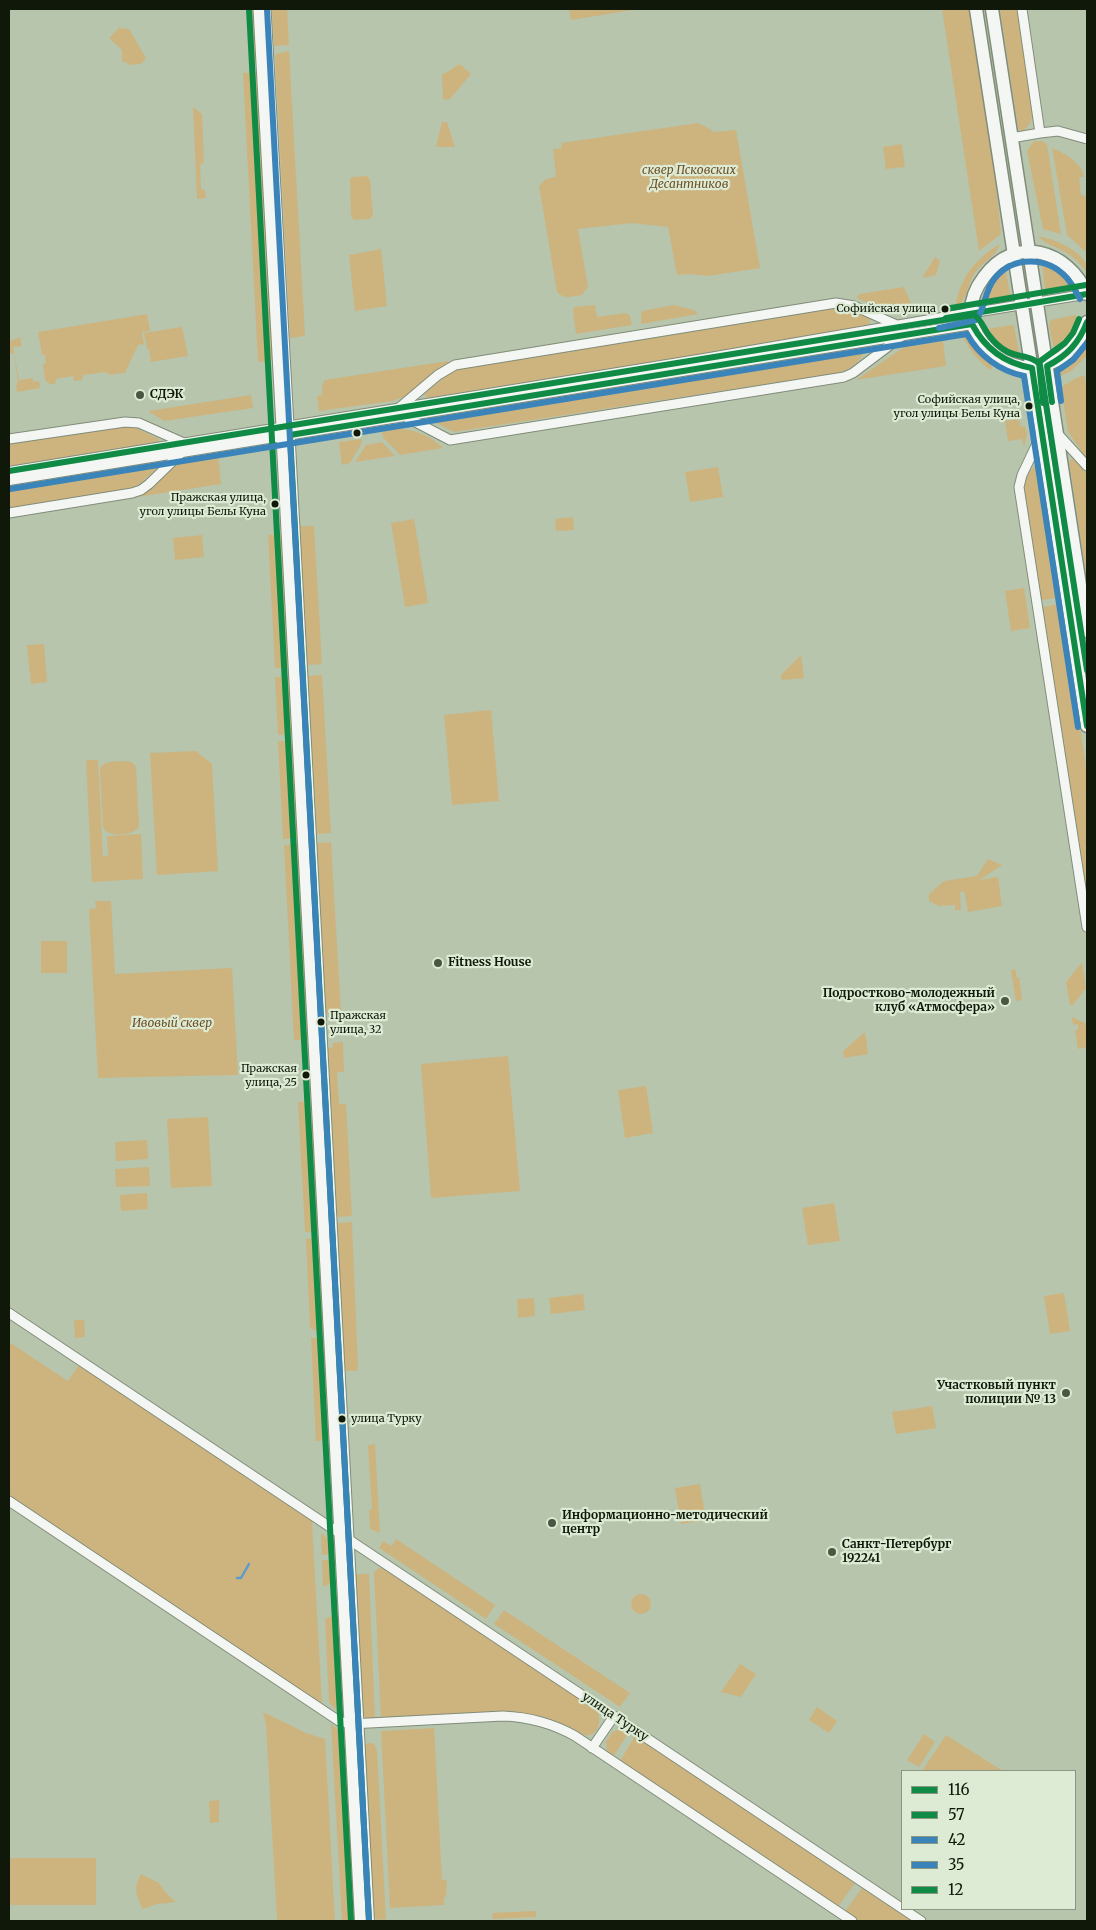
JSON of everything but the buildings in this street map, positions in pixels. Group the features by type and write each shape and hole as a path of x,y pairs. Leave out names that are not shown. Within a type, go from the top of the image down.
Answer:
{"main road":[{"path":"976,9 1087,726"},
{"path":"992,9 1087,631"},
{"path":"1087,294 1076,274 1065,264 1051,256 1029,252 1014,254 1002,260 986,274 975,293 971,319 981,340 992,352 1007,362 1032,368 1047,366 1069,353 1080,339 1087,322"}],"street":[{"path":"258,9 285,431"},
{"path":"266,9 285,431 354,1724 369,1921"},
{"path":"1022,9 1040,133"},
{"path":"1012,138 1058,132 1087,139"},
{"path":"9,480 182,448 971,319 1021,305 1087,294"},
{"path":"402,412 438,375 455,366 717,322 836,303 854,306 901,331"},
{"path":"402,412 450,440 704,400 844,377 853,373 901,331"},
{"path":"9,438 124,422 139,423 182,448"},
{"path":"1042,432 1022,475 1019,487 1087,928"},
{"path":"1057,433 1087,466"},
{"path":"9,472 182,448"},
{"path":"9,514 141,490 182,448"},
{"name":"улица Турку","path":"9,1313 901,1908"},
{"path":"9,1501 339,1721 354,1724 514,1717 554,1725 575,1736 852,1921"},
{"path":"592,1748 614,1716"},
{"path":"354,1724 360,1921"},
{"name":"улица Турку","path":"905,1910 921,1921"}],"green space":[{"path":"250,9 255,9 258,60 253,61"},
{"path":"272,9 287,9 289,45 274,46"},
{"path":"569,9 639,9 571,20"},
{"path":"942,9 969,9 993,159 1001,234 979,251"},
{"path":"1000,9 1017,9 1033,113 1030,124 1023,131 1018,129"},
{"path":"119,28 129,29 146,58 141,64 131,65 122,61 122,50 109,38"},
{"path":"289,51 305,336 290,338 275,54"},
{"path":"460,64 471,74 449,100 443,99 442,75"},
{"path":"258,72 274,360 258,362 243,73"},
{"path":"193,107 202,114 204,162 200,165 201,188 205,191 206,198 197,199"},
{"path":"442,122 447,122 455,147 436,147"},
{"name":"сквер Псковских Десантников","path":"698,123 715,132 736,130 760,268 708,276 677,275 668,227 631,223 578,229 588,287 582,295 569,297 557,292 539,186 546,179 556,177 553,149 562,148 561,143"},
{"path":"1035,141 1042,141 1047,144 1061,234 1043,229 1027,151"},
{"path":"902,144 905,167 886,169 883,147"},
{"path":"1052,148 1072,159 1083,172 1084,177 1079,177 1081,195 1086,196 1087,253 1067,235"},
{"path":"367,176 370,180 373,215 370,219 354,220 351,216 350,179 352,177"},
{"path":"1038,236 1059,242 1072,249 1087,264 1087,273 1070,255"},
{"path":"1000,244 995,253 974,274 962,302 955,309 960,289 969,271 983,256"},
{"path":"381,249 387,306 355,311 349,255"},
{"path":"935,257 940,261 936,275 922,278"},
{"path":"1042,264 1056,268 1064,274 1073,285 1071,289 1050,293 1045,289"},
{"path":"1003,270 1006,272 1010,294 1006,300 984,302 990,284"},
{"path":"904,287 911,305 906,314 885,311 857,298 860,294"},
{"path":"595,305 597,317 626,313 630,316 632,325 576,334 574,307"},
{"path":"674,305 694,310 698,314 641,324 642,311"},
{"path":"835,308 854,311 870,319 869,327 427,398 424,394 451,372 462,369"},
{"path":"147,314 150,331 142,332 144,344 138,345 125,373 109,375 106,372 83,375 82,380 74,381 73,376 56,379 55,384 50,384 45,380 43,364 46,363 45,355 42,355 38,332"},
{"path":"1075,315 1078,318 1073,332 1064,343 1054,350 1049,325 1051,320"},
{"path":"1014,326 1019,353 1017,355 999,347 986,331 987,329"},
{"path":"182,327 188,356 151,362 144,333"},
{"path":"961,333 969,338 993,364 991,370 973,354"},
{"path":"26,336 20,339 22,346 13,347 19,380 33,378 33,382 39,381 40,388 17,392 16,386 18,382 14,354 10,353 9,341"},
{"path":"943,341 946,366 856,380 904,347"},
{"path":"869,345 857,362 838,373 454,432 428,419 430,417"},
{"path":"1087,345 1087,356 1071,371 1059,377 1064,369"},
{"path":"448,361 449,365 406,396 393,401 319,411 317,396 322,395 324,380"},
{"path":"1085,376 1087,392 1087,459 1068,432 1061,387 1078,377"},
{"path":"251,395 253,408 164,421 148,411"},
{"path":"1019,419 1021,427 1025,426 1027,435 1024,448 1022,439 1008,441 1005,421"},
{"path":"130,425 159,439 158,442 9,466 9,443"},
{"path":"394,429 420,433 433,439 443,448 400,455 383,437 382,432"},
{"path":"362,439 362,443 350,463 342,465 339,442"},
{"path":"382,442 395,456 355,462 366,445"},
{"path":"218,454 221,484 137,497 181,460"},
{"path":"1073,458 1087,474 1087,578 1069,461"},
{"path":"160,460 163,463 133,488 9,509 9,485"},
{"path":"1036,465 1040,468 1059,598 1041,600 1024,491 1030,470"},
{"path":"718,467 723,497 690,502 685,472"},
{"path":"573,517 574,530 556,531 555,519"},
{"path":"414,519 428,603 405,607 391,523"},
{"path":"300,526 314,526 322,664 309,665 307,663"},
{"path":"282,534 290,668 275,668 268,535"},
{"path":"202,535 204,557 175,560 173,538"},
{"path":"1024,588 1030,628 1011,631 1005,591"},
{"path":"1061,604 1087,773 1087,896 1042,607"},
{"path":"44,644 47,682 31,684 27,645"},
{"path":"801,655 804,678 782,680 781,675"},
{"path":"322,675 331,833 317,834 308,676"},
{"path":"275,677 290,677 293,732 288,734 278,735"},
{"path":"491,710 499,801 452,805 444,715"},
{"path":"278,741 294,743 299,838 283,839"},
{"path":"196,751 212,764 218,871 157,875 150,753"},
{"path":"86,760 98,760 103,856 108,856 107,836 141,834 143,879 92,882"},
{"path":"128,761 136,767 139,827 126,834 110,833 103,827 100,769 108,762"},
{"path":"331,842 341,1013 326,1014 317,843"},
{"path":"299,844 309,1040 294,1040 284,845"},
{"path":"988,859 1002,865 979,880 998,877 1002,906 968,912 964,891 960,892 961,910 955,910 955,905 939,906 929,901 929,894 944,881 977,876"},
{"name":"Ивовый сквер","path":"95,901 111,901 115,974 232,968 238,1075 98,1078 89,909 96,908"},
{"path":"41,941 67,941 67,973 41,973"},
{"path":"1082,962 1086,988 1073,1005 1070,1005 1066,982"},
{"path":"1015,969 1017,978 1019,977 1022,1000 1016,1001 1011,970"},
{"path":"1072,1017 1087,1024 1087,1047 1078,1049 1075,1030 1078,1030 1078,1024 1073,1025"},
{"path":"865,1032 868,1054 844,1058 843,1051"},
{"path":"343,1042 344,1072 337,1072 339,1104 346,1104 352,1216 337,1217 328,1048 333,1047 332,1043"},
{"path":"508,1056 520,1191 431,1198 421,1064"},
{"path":"646,1086 653,1133 625,1138 618,1090"},
{"path":"313,1101 320,1231 305,1232 298,1102"},
{"path":"208,1117 212,1186 171,1188 167,1119"},
{"path":"147,1140 148,1159 116,1161 115,1142"},
{"path":"149,1167 150,1186 116,1187 115,1169"},
{"path":"147,1193 148,1209 121,1211 120,1195"},
{"path":"834,1203 840,1241 808,1245 802,1208"},
{"path":"352,1222 358,1368 356,1371 345,1371 337,1223"},
{"path":"320,1238 325,1332 310,1328 306,1239"},
{"path":"1064,1293 1070,1331 1050,1334 1044,1296"},
{"path":"583,1294 585,1310 551,1314 549,1298"},
{"path":"534,1298 535,1316 518,1318 517,1299"},
{"path":"74,1320 84,1320 85,1337 75,1338"},
{"path":"311,1338 325,1338 331,1440 316,1441"},
{"path":"9,1342 68,1381 79,1365 312,1521 322,1704 9,1495"},
{"path":"932,1406 936,1428 896,1434 892,1412"},
{"path":"375,1444 380,1533 370,1529 369,1510 372,1509 368,1445"},
{"path":"700,1484 706,1520 681,1524 675,1488"},
{"path":"321,1533 329,1540 331,1554 322,1555"},
{"path":"396,1539 495,1605 486,1619 379,1548 383,1541 392,1546"},
{"path":"322,1560 332,1560 333,1582 323,1587"},
{"path":"381,1567 597,1711 599,1723 596,1731 589,1735 581,1734 546,1718 514,1712 381,1718 374,1572"},
{"path":"356,1574 369,1574 375,1719 367,1719 363,1715"},
{"path":"637,1594 645,1594 651,1600 651,1608 645,1614 637,1614 631,1608 631,1600"},
{"path":"504,1610 630,1693 620,1707 494,1624"},
{"path":"340,1615 345,1713 334,1708 329,1702 325,1619"},
{"path":"740,1664 756,1674 741,1697 721,1692"},
{"path":"817,1707 837,1721 829,1733 809,1720"},
{"path":"263,1712 306,1733 325,1739 335,1921 277,1921 266,1724"},
{"path":"331,1724 342,1733 344,1743 347,1744 356,1918 353,1921 342,1921"},
{"path":"434,1728 442,1879 447,1881 446,1897 444,1897 444,1905 390,1908 381,1731"},
{"path":"621,1729 629,1732 613,1757 607,1751 606,1742 612,1732"},
{"path":"924,1734 935,1742 919,1767 907,1760"},
{"path":"946,1735 1001,1770 923,1770"},
{"path":"635,1736 855,1883 838,1907 620,1761"},
{"path":"365,1744 374,1744 377,1750 386,1919 377,1920 374,1917"},
{"path":"219,1800 219,1822 210,1823 209,1801"},
{"path":"9,1858 96,1858 96,1905 9,1905"},
{"path":"141,1874 159,1883 176,1902 157,1904 143,1909 136,1892"},
{"path":"862,1888 912,1921 859,1921 845,1911"},
{"path":"536,1911 536,1917 493,1919 492,1913"}],"waterway":[{"path":"237,1578 241,1578 249,1564"}],"transit line":[{"name":"57","path":"249,9 351,1921"},
{"name":"42","path":"267,9 369,1921"},
{"name":"35","path":"939,328 976,320 991,283 1003,271 1021,262 1041,263 1059,271 1069,280 1080,299"},
{"name":"12","path":"945,309 1086,285"},
{"name":"116","path":"946,318 1087,294"},
{"name":"12","path":"9,471 974,315 992,339 1002,348 1012,354 1034,360 1040,365 1087,670"},
{"name":"12","path":"1043,403 1039,362 1065,343 1073,333 1079,319"},
{"name":"116","path":"1052,402 1047,366 1061,358 1072,348 1087,322"},
{"name":"116","path":"369,1921 290,435 972,324 983,341 996,354 1013,363 1032,368 1087,726"},
{"name":"35","path":"10,489 967,334 984,356 999,366 1024,376 1078,727"},
{"name":"35","path":"1061,401 1057,371 1073,360 1087,343"}],"place":[{"name":"Софийская улица","path":"945,309"},
{"name":"СДЭК","path":"140,395"},
{"name":"Софийская улица, угол улицы Белы Куна","path":"1029,406"},
{"name":"Пражская улица, угол улицы Белы Куна","path":"275,504"},
{"name":"Fitness House","path":"438,963"},
{"name":"Подростково-молодежный клуб «Атмосфера»","path":"1005,1001"},
{"name":"Пражская улица, 32","path":"321,1022"},
{"name":"Пражская улица, 25","path":"306,1075"},
{"name":"Участковый пункт полиции № 13","path":"1066,1393"},
{"name":"улица Турку","path":"342,1419"},
{"name":"Информационно-методический центр","path":"552,1523"},
{"name":"Санкт-Петербург 192241","path":"832,1552"}]}
